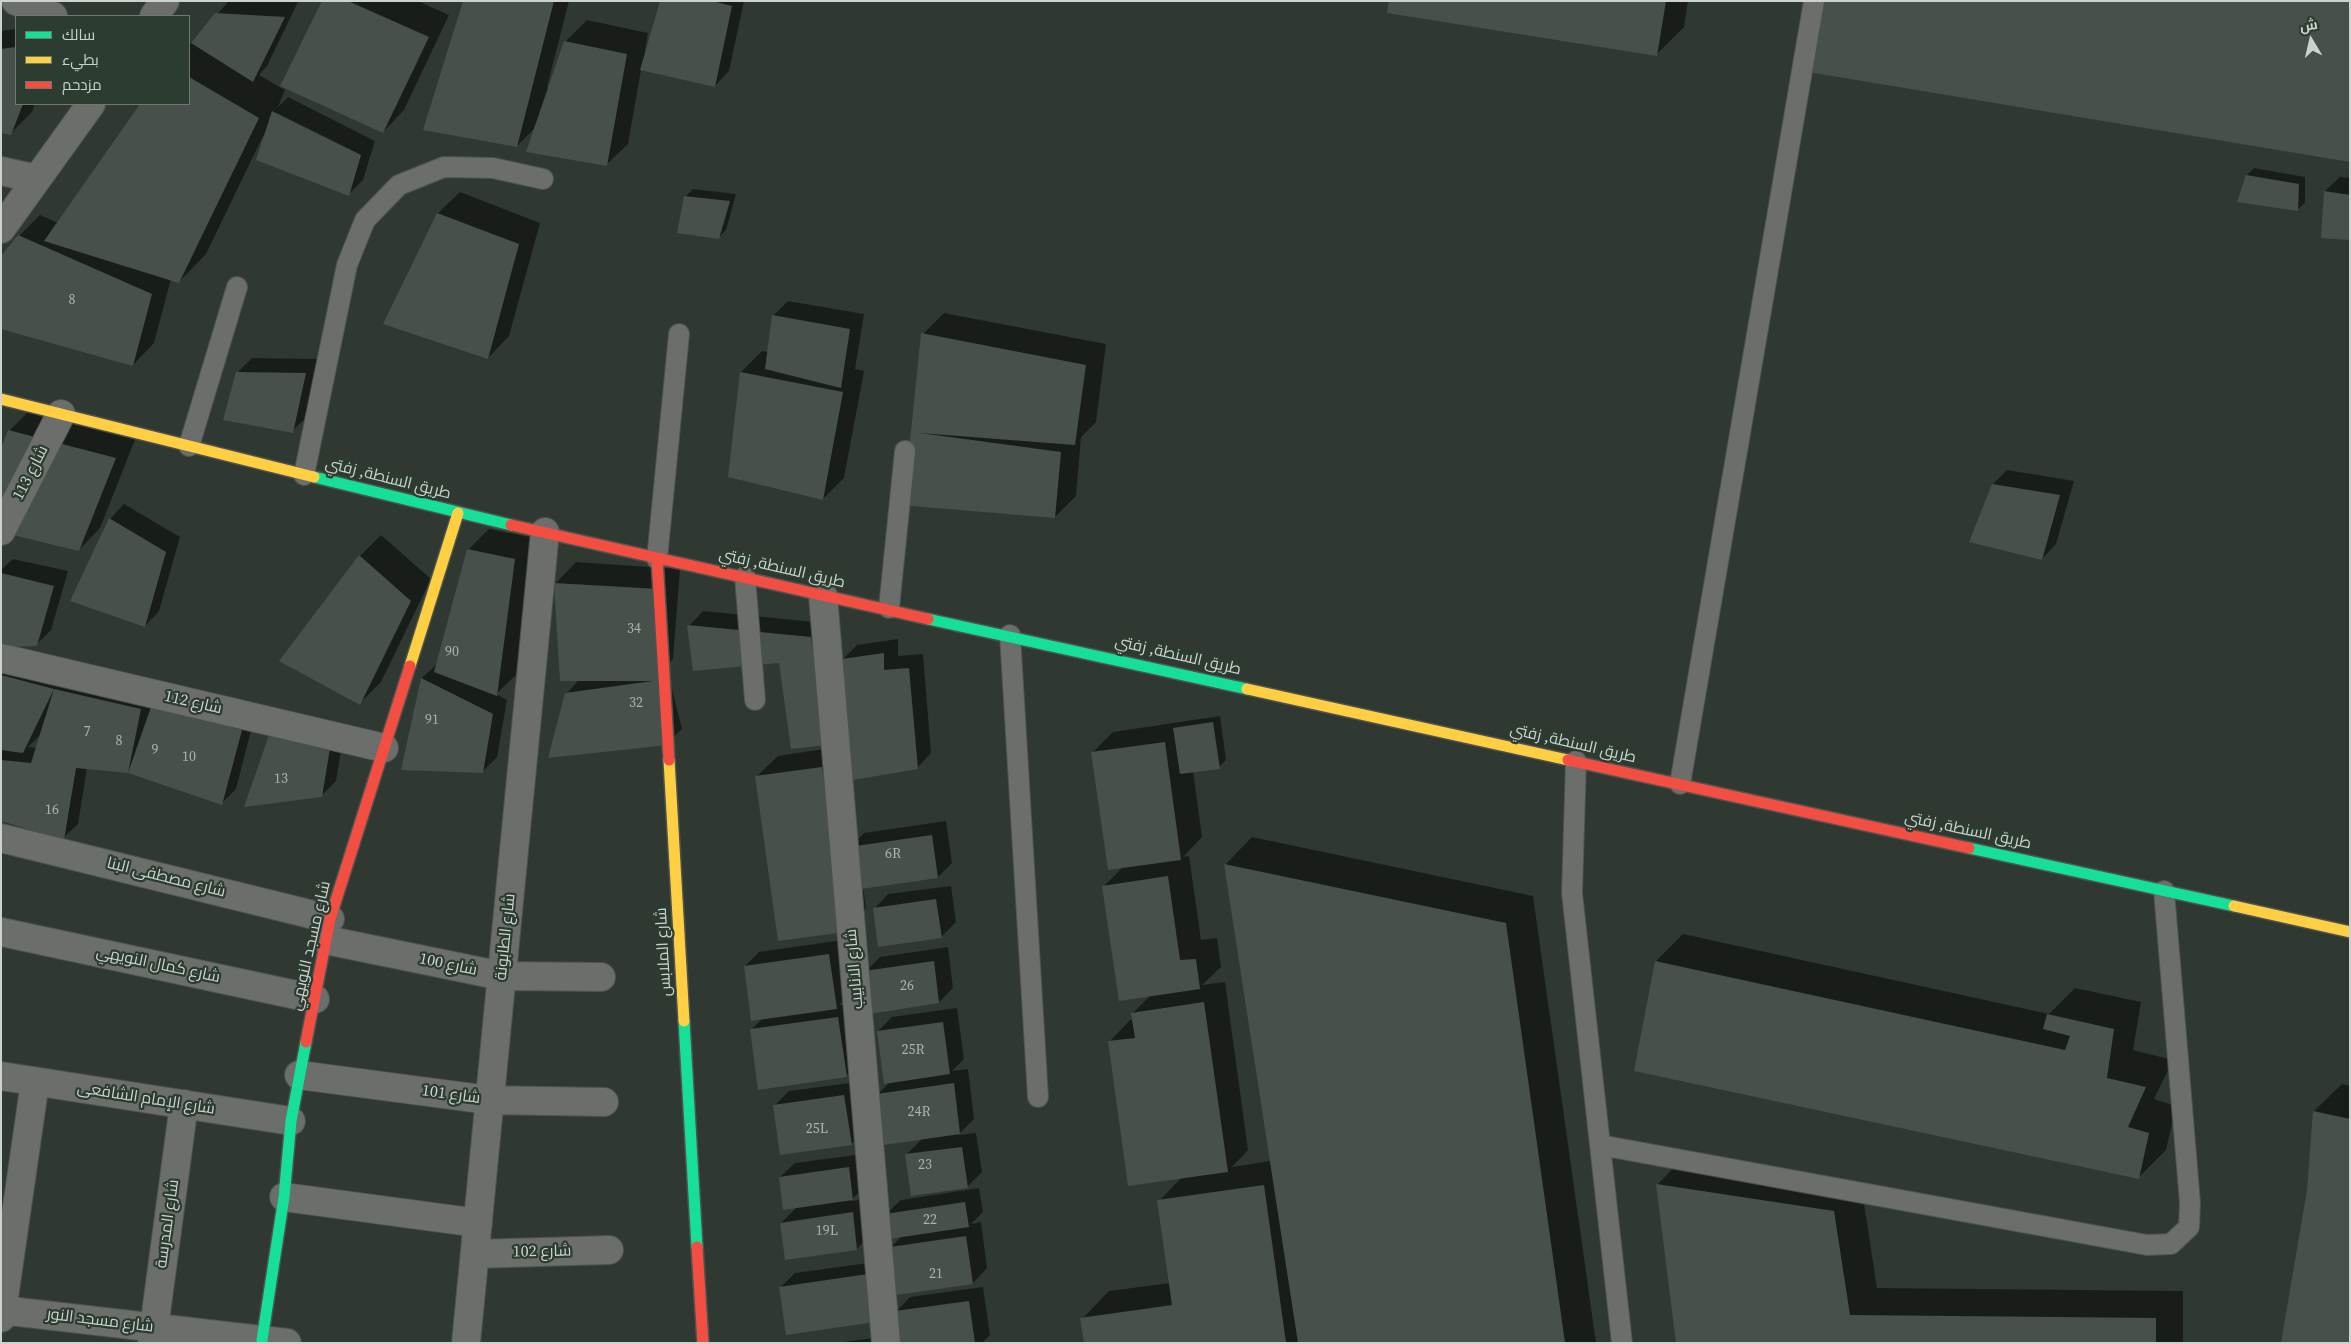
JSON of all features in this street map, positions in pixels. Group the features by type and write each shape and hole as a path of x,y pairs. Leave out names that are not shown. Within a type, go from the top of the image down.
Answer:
{"main road":[{"name":"طريق السنطة, زفتي","path":"1,399 458,513 657,559 745,577 823,596 889,608 2350,932"},
{"name":"شارع مسجد النويهي","path":"275,1341 291,1121 328,929 458,513"},
{"name":"شارع الملابس","path":"657,559 703,1343"}],"street":[{"path":"16,1 51,15"},
{"path":"155,15 165,1"},
{"path":"1,229 90,105"},
{"path":"1,171 37,179"},
{"name":"شارع 113","path":"1,531 61,414"},
{"name":"شارع الطابونة","path":"466,1343 545,532"},
{"name":"شارع الانابيب","path":"823,596 886,1343"},
{"name":"شارع 112","path":"1,658 384,748"},
{"name":"شارع مصطفى البنا","path":"1,838 328,929"},
{"name":"شارع 100","path":"328,929 502,976 601,977"},
{"name":"شارع كمال النويهي","path":"1,932 315,999"},
{"name":"شارع 101","path":"299,1075 489,1100 604,1102"},
{"name":"شارع الإمام الشافعى","path":"1,1076 291,1121"},
{"path":"2,1312 35,1082"},
{"name":"شارع المدرسة","path":"153,1335 184,1104"},
{"path":"284,1197 478,1223"},
{"name":"شارع 102","path":"475,1254 609,1250"},
{"name":"شارع مسجد النور","path":"2,1312 153,1335 275,1341"}],"lane":[{"path":"1680,784 1814,1"},
{"path":"304,475 348,265 366,220 400,185 444,167 493,168 543,179"},
{"path":"189,446 237,287"},
{"path":"657,559 679,334"},
{"path":"889,608 905,451"},
{"path":"745,577 755,700"},
{"path":"1010,635 1038,1097"},
{"path":"1576,761 1572,893 1622,1343"},
{"path":"1600,1145 2147,1245 2171,1244 2189,1227 2190,1204 2164,891"}],"building":[{"path":"322,1 348,1 429,37 383,133 280,86"},
{"path":"463,1 554,1 517,147 423,130"},
{"path":"660,1 712,1 732,6 715,87 640,70"},
{"path":"1389,1 1666,1 1657,56 1387,13"},
{"path":"1814,1 2350,1 2350,162 1802,71"},
{"path":"215,13 285,17 253,82 191,43"},
{"path":"564,41 627,54 607,166 526,152"},
{"path":"15,47 15,105 23,105 11,135 1,133 1,49"},
{"path":"190,78 259,118 179,283 44,241 139,105 190,105"},
{"path":"272,111 361,155 349,196 256,160"},
{"path":"2246,175 2299,184 2298,211 2237,202"},
{"path":"2324,191 2350,195 2350,240 2321,238"},
{"path":"684,196 730,201 719,239 677,233"},
{"path":"437,213 519,244 488,359 383,324"},
{"path":"18,235 152,294 133,366 1,329 1,256"},
{"path":"772,315 850,329 841,388 765,369"},
{"path":"921,333 1086,365 1075,445 920,433 1061,452 1055,518 900,505 911,432"},
{"path":"236,372 306,373 293,433 223,420"},
{"path":"740,372 843,392 823,500 728,477"},
{"path":"8,430 116,458 79,551 1,532 1,448"},
{"path":"1992,484 2060,495 2042,560 1969,542"},
{"path":"109,518 166,552 145,627 70,601"},
{"path":"467,549 515,559 497,696 434,672"},
{"path":"359,555 411,601 360,705 279,661"},
{"path":"1,573 54,586 37,646 1,647"},
{"path":"554,583 659,589 668,745 548,758 565,693 653,681 560,681"},
{"path":"687,625 811,637 826,745 791,749 779,663 693,671"},
{"path":"884,653 884,670 909,668 918,769 853,780 842,659"},
{"path":"1,675 54,689 23,753 1,750"},
{"path":"421,678 493,714 483,773 401,770"},
{"path":"54,689 141,709 128,773 76,768 64,840 1,821 1,760 31,763"},
{"path":"152,704 242,730 222,805 128,773"},
{"path":"1213,722 1220,769 1180,774 1173,728"},
{"path":"270,732 330,748 322,797 244,807"},
{"path":"1165,742 1181,860 1108,870 1091,752"},
{"path":"822,767 845,932 778,941 755,776"},
{"path":"932,835 938,878 854,890 849,847"},
{"path":"1224,864 1506,923 1565,1343 1298,1343"},
{"path":"1168,876 1180,960 1196,959 1200,989 1119,1001 1102,886"},
{"path":"936,899 942,938 878,947 873,908"},
{"path":"829,954 837,1009 751,1021 744,966"},
{"path":"934,961 939,1003 870,1014 864,971"},
{"path":"1655,961 2065,1050 2070,1036 2043,1029 2047,1014 2114,1029 2107,1078 2146,1087 2128,1127 2149,1133 2139,1179 1634,1071"},
{"path":"1204,1002 1228,1172 1128,1186 1108,1041 1135,1038 1131,1013"},
{"path":"838,1017 847,1077 758,1090 750,1029"},
{"path":"943,1022 950,1074 884,1084 877,1031"},
{"path":"954,1083 960,1134 884,1145 877,1094"},
{"path":"844,1095 852,1145 780,1155 773,1105"},
{"path":"2313,1111 2350,1119 2350,1343 2281,1343 2307,1190"},
{"path":"962,1147 968,1188 911,1196 905,1154"},
{"path":"849,1167 853,1200 783,1210 779,1177"},
{"path":"1656,1184 1834,1211 1850,1315 2156,1318 2156,1343 1676,1343"},
{"path":"1264,1185 1286,1343 1084,1343 1080,1318 1172,1305 1157,1200"},
{"path":"965,1202 969,1227 889,1239 885,1214"},
{"path":"853,1212 857,1250 785,1260 780,1223"},
{"path":"966,1236 973,1284 896,1295 890,1247"},
{"path":"868,1274 875,1322 786,1335 779,1287"},
{"path":"969,1301 975,1343 899,1343 895,1311"}],"traffic: fast":[{"path":"314,477 511,525"},
{"path":"928,619 1247,689"},
{"path":"1969,848 2234,906"},
{"path":"684,1021 697,1247"},
{"path":"262,1340 284,1197 291,1121 306,1042"}],"traffic: slow":[{"path":"1,399 314,477"},
{"path":"410,666 458,513"},
{"path":"1247,689 1568,760"},
{"path":"669,760 684,1021"},
{"path":"2234,906 2350,932"}],"traffic: jam":[{"path":"511,525 928,619"},
{"path":"657,559 669,760"},
{"path":"306,1042 330,919 410,666"},
{"path":"1568,760 1969,848"},
{"path":"697,1247 703,1343"}]}
